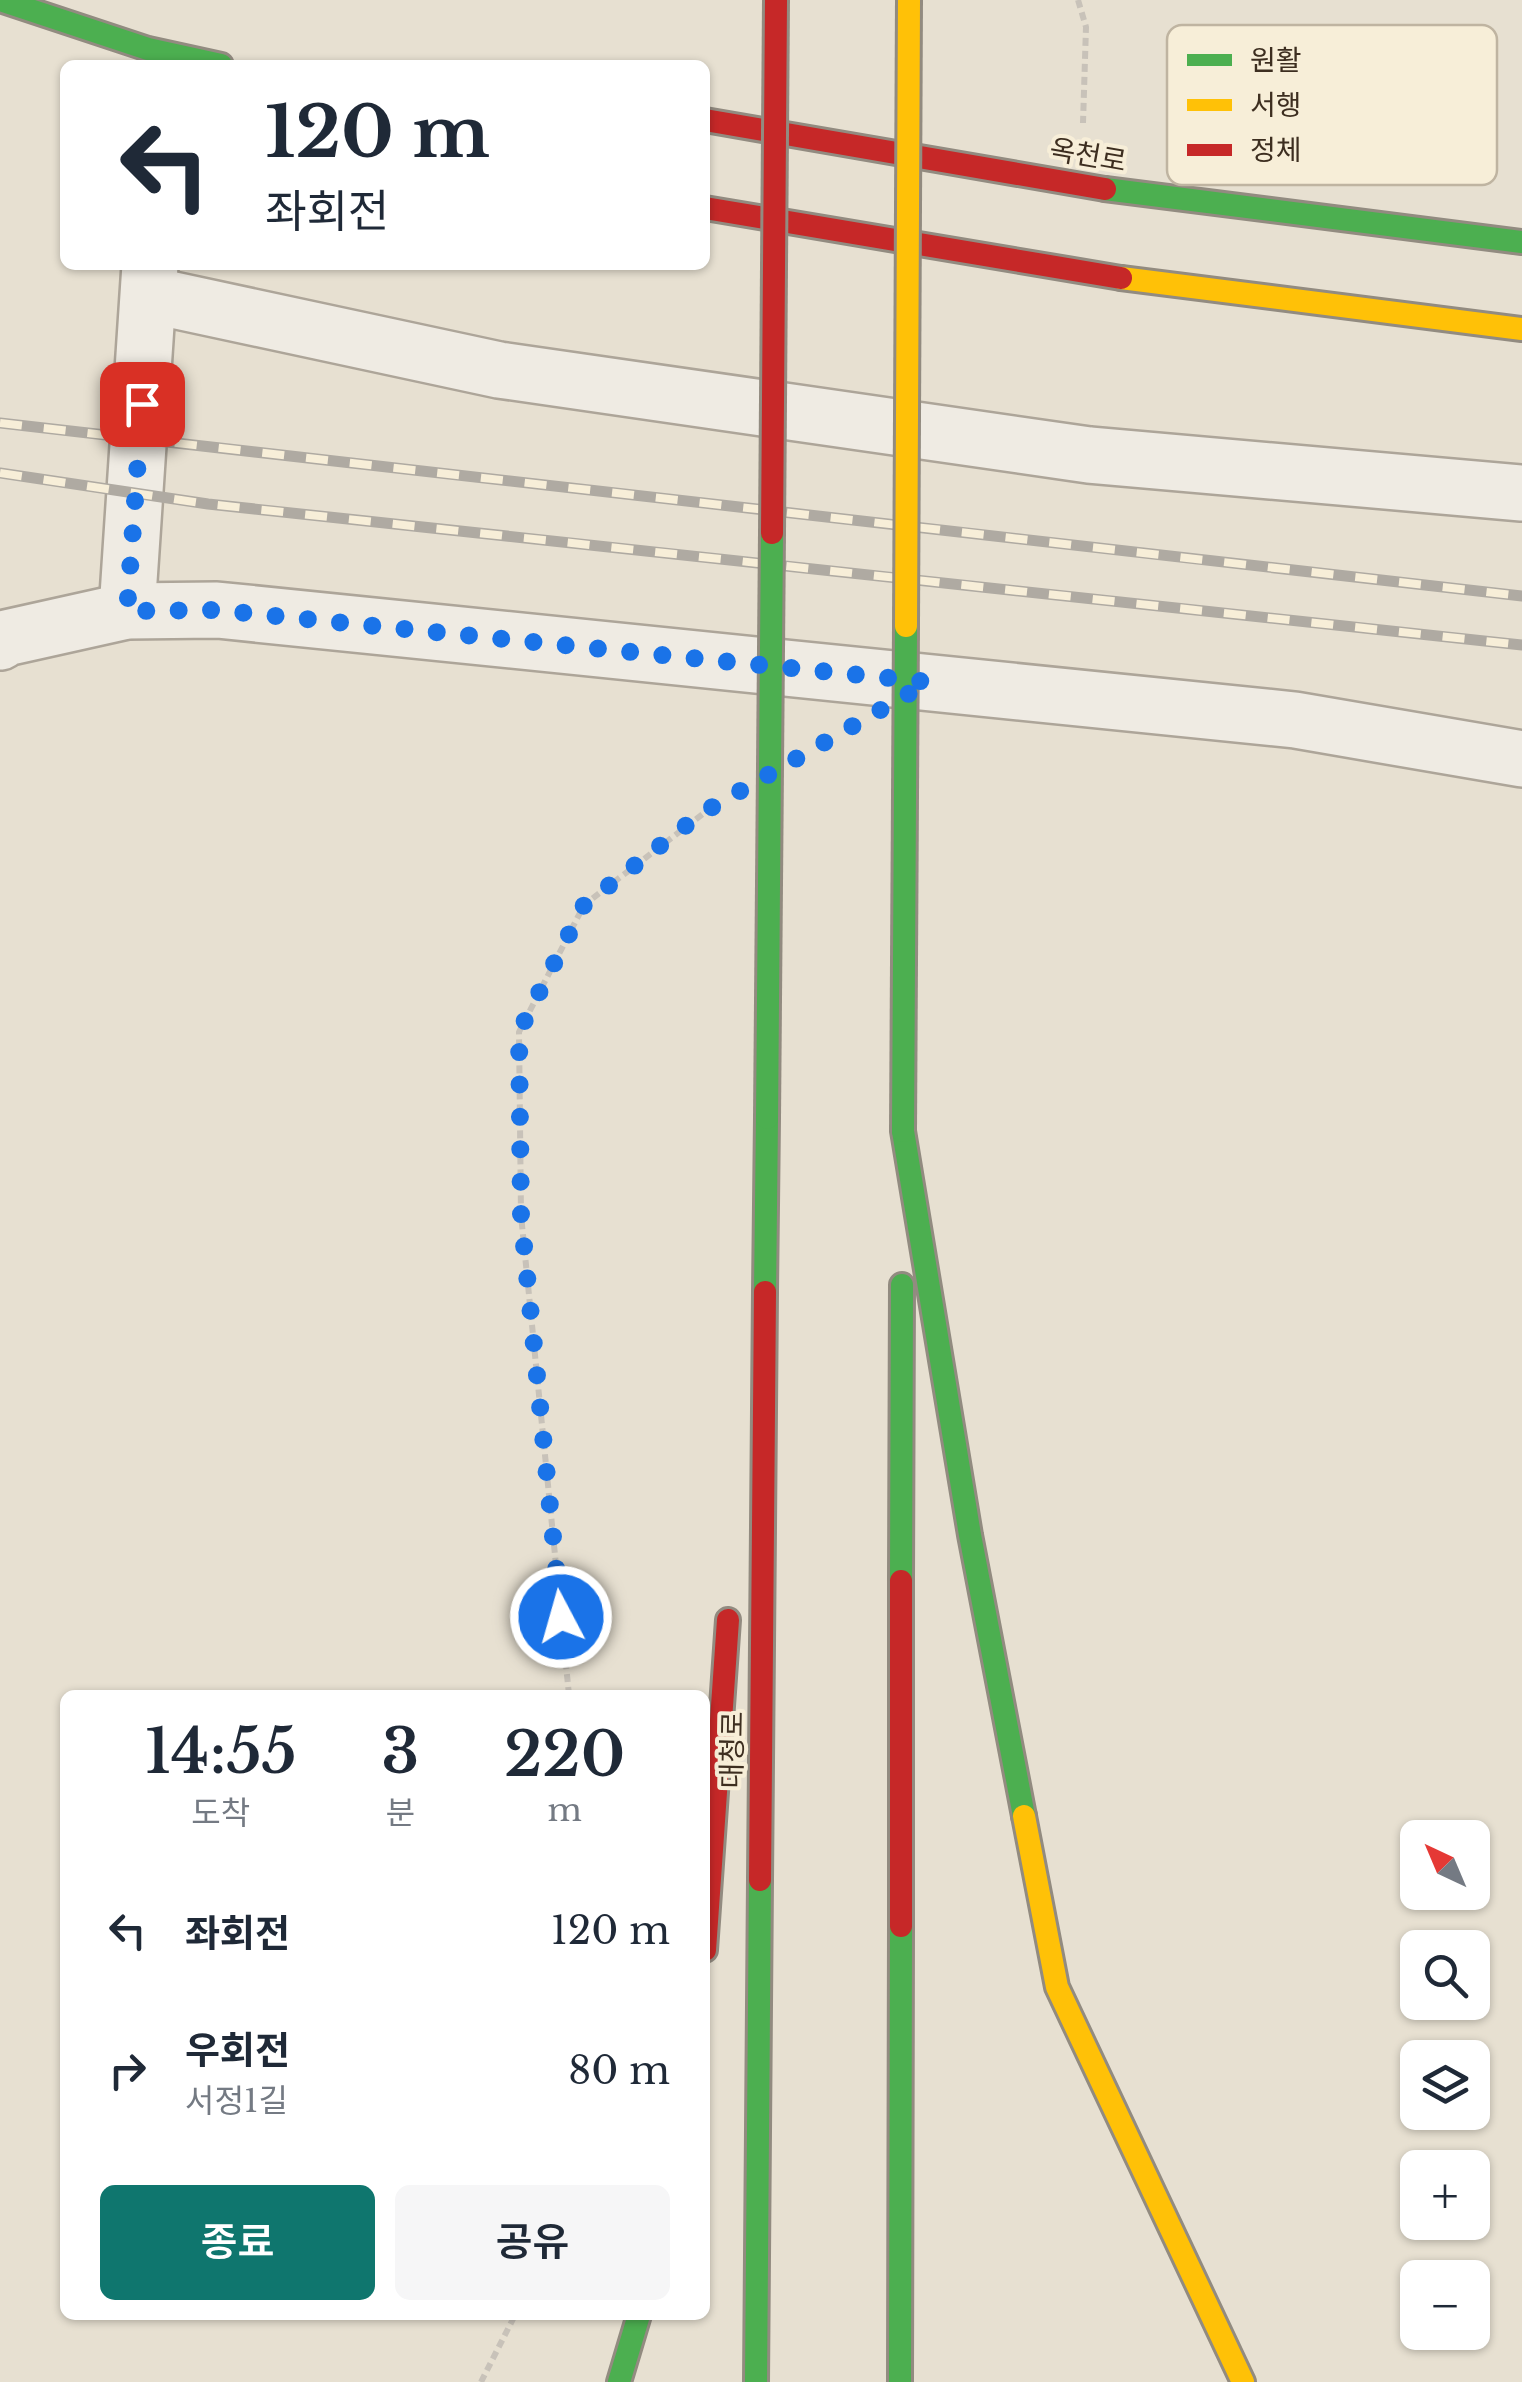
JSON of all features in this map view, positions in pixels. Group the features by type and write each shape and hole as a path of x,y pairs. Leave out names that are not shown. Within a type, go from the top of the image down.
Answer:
{"main road":[{"path":"0,0 148,57 175,60"},
{"path":"741,1455 768,1118 776,0"},
{"path":"900,2382 909,0"},
{"name":"옥천로","path":"710,121 1157,198 1522,242"},
{"path":"710,209 1160,285 1522,329"},
{"name":"대청로","path":"756,2382 768,1118"},
{"path":"903,1132 970,1535 1056,1987 1243,2382"},
{"path":"710,1918 730,1594"},
{"path":"620,2382 638,2320"}],"street":[{"path":"127,611 150,280 499,370 1088,455 1522,493"},
{"path":"0,642 127,611 217,610 1295,720 1522,759"}],"path":[{"path":"1078,0 1086,28 1082,184"},
{"path":"568,1690 521,1215 519,1032 584,905 718,804"},
{"path":"480,2382 512,2320"}],"railway":[{"path":"0,423 1522,596"},
{"path":"0,473 208,504 1522,645"}],"traffic: fast":[{"path":"0,0 148,49 198,60"},
{"path":"1105,189 1522,242"},
{"path":"767,1118 772,533"},
{"path":"903,1131 906,626"},
{"path":"765,1292 767,1118"},
{"path":"903,1131 970,1535 1024,1816"},
{"path":"901,1581 902,1285"},
{"path":"756,2382 760,1880"},
{"path":"900,2382 901,1926"},
{"path":"619,2382 638,2320"}],"traffic: slow":[{"path":"906,626 909,0"},
{"path":"1121,278 1522,329"},
{"path":"1024,1816 1057,1987 1243,2382"}],"traffic: jam":[{"path":"772,533 776,0"},
{"path":"710,121 1105,189"},
{"path":"710,209 1121,278"},
{"path":"760,1880 765,1292"},
{"path":"901,1581 901,1926"},
{"path":"710,1878 728,1620"}],"route":[{"path":"142,404 127,611 217,610 929,682 702,813 584,905 519,1032 521,1215 561,1617"}]}
